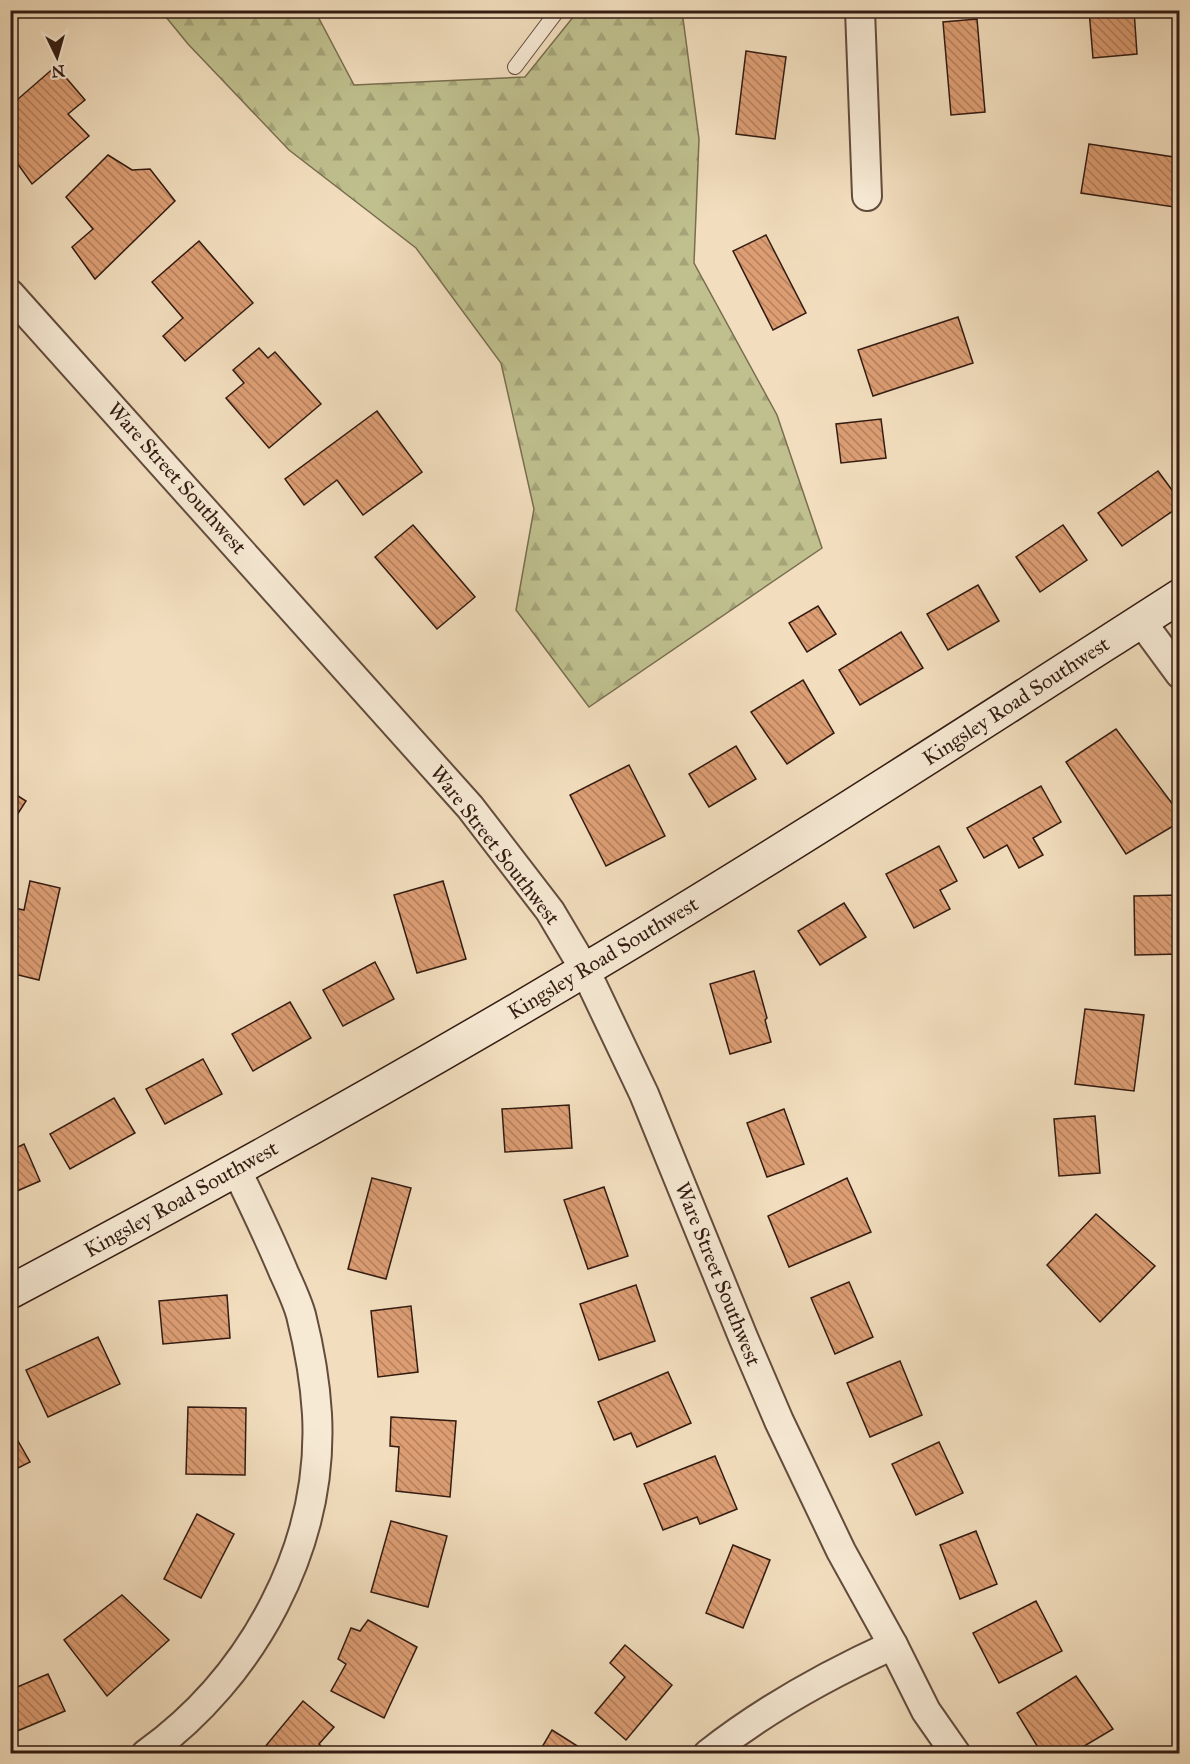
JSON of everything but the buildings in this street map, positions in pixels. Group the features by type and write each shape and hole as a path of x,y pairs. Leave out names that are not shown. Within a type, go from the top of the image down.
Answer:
{"street":[{"path":"860,10 867,196"},
{"name":"Ware Street Southwest","path":"10,294 470,807 550,911 585,970 644,1094 779,1421 841,1551 893,1645 926,1711 956,1754"},
{"name":"Kingsley Road Southwest","path":"10,1292 236,1169 585,970 806,835 1179,596"},
{"path":"1141,621 1179,674"},
{"path":"146,1754 204,1705 238,1664 267,1619 290,1572 302,1532 315,1469 317,1415 312,1363 300,1312 268,1234 236,1169"},
{"path":"708,1754 730,1736 800,1694 850,1665 893,1645"}],"lane":[{"path":"515,67 558,10"}],"green space":[{"path":"161,11 315,11 354,85 525,77 578,11 682,11 699,139 694,263 777,415 822,548 589,707 516,610 534,509 501,363 416,248 289,150 188,44"}]}
